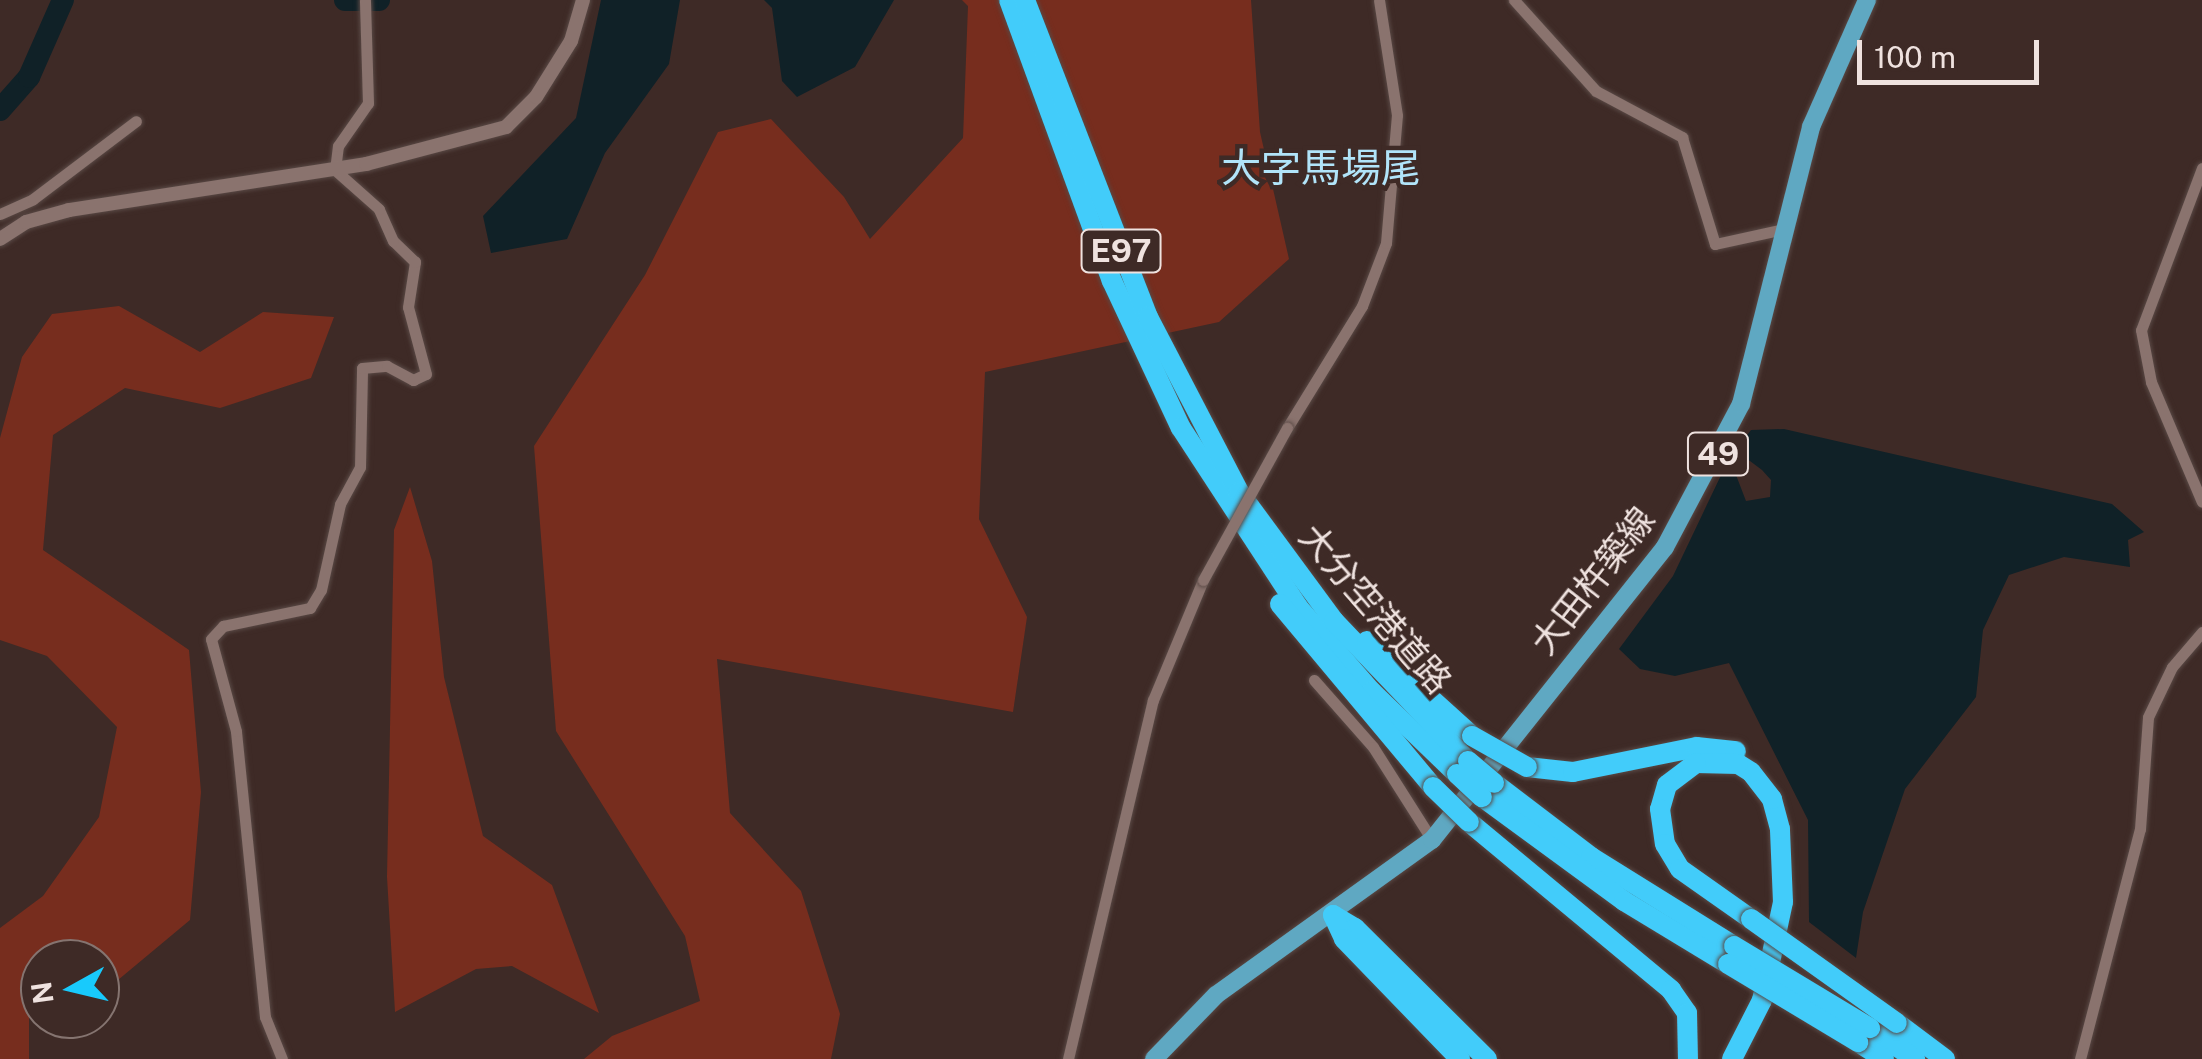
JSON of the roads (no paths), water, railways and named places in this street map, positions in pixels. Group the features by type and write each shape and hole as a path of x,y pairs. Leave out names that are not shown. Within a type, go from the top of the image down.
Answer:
{"highway":[{"name":"大分空港道路","path":"1009,0 1146,359 1205,469 1298,606 1372,692 1624,901 1731,955 1864,1035 1915,1059"},
{"name":"大分空港道路","path":"1025,0 1148,317 1239,492 1369,662 1462,768"},
{"path":"1146,359 1215,502 1268,586 1346,690 1432,787 1469,822 1670,990 1687,1013 1688,1059"},
{"path":"1239,492 1358,632 1472,736 1526,767 1600,768 1696,746 1749,755 1778,783 1791,837 1789,915 1771,1002 1745,1059"},
{"path":"1732,1059 1762,1000 1783,902 1780,829 1772,800 1751,772 1738,764 1696,763 1668,785 1660,809 1665,844 1680,869 1751,918 1897,1023 1944,1059"},
{"path":"1333,915 1344,939 1460,1059"},
{"path":"1333,915 1355,928 1487,1059"},
{"name":"大分空港道路","path":"1864,1035 1884,1059"}],"main road":[{"name":"大田杵築線","path":"1154,1059 1216,995 1333,915 1432,840 1665,547 1702,488 1742,404 1810,126 1867,0"}],"street":[{"path":"0,239 42,216 335,170 506,127 536,97 570,41 583,0"},
{"path":"1068,1059 1154,700 1202,580 1287,428 1362,306 1386,243 1397,115 1379,0"},
{"path":"1514,0 1596,91 1682,137 1715,244 1784,230"},
{"path":"335,170 338,146 368,104 366,6"},
{"path":"0,214 33,199 136,121"},
{"path":"2201,498 2151,382 2141,330 2202,168"},
{"path":"282,1059 265,1017 236,730 212,632 310,608 320,590 340,504 360,468 362,368 386,366 412,380 426,374 408,307 415,262 393,241 379,209 335,170"},
{"path":"33,199 42,216"},
{"path":"2080,1059 2140,829 2148,717 2172,666 2202,632"},
{"path":"1314,680 1372,748 1432,840"}],"waterway":[{"path":"0,110 29,77 63,0"},
{"path":"345,0 379,0"}],"district":[{"name":"大字馬場尾","path":"1321,168"}]}
